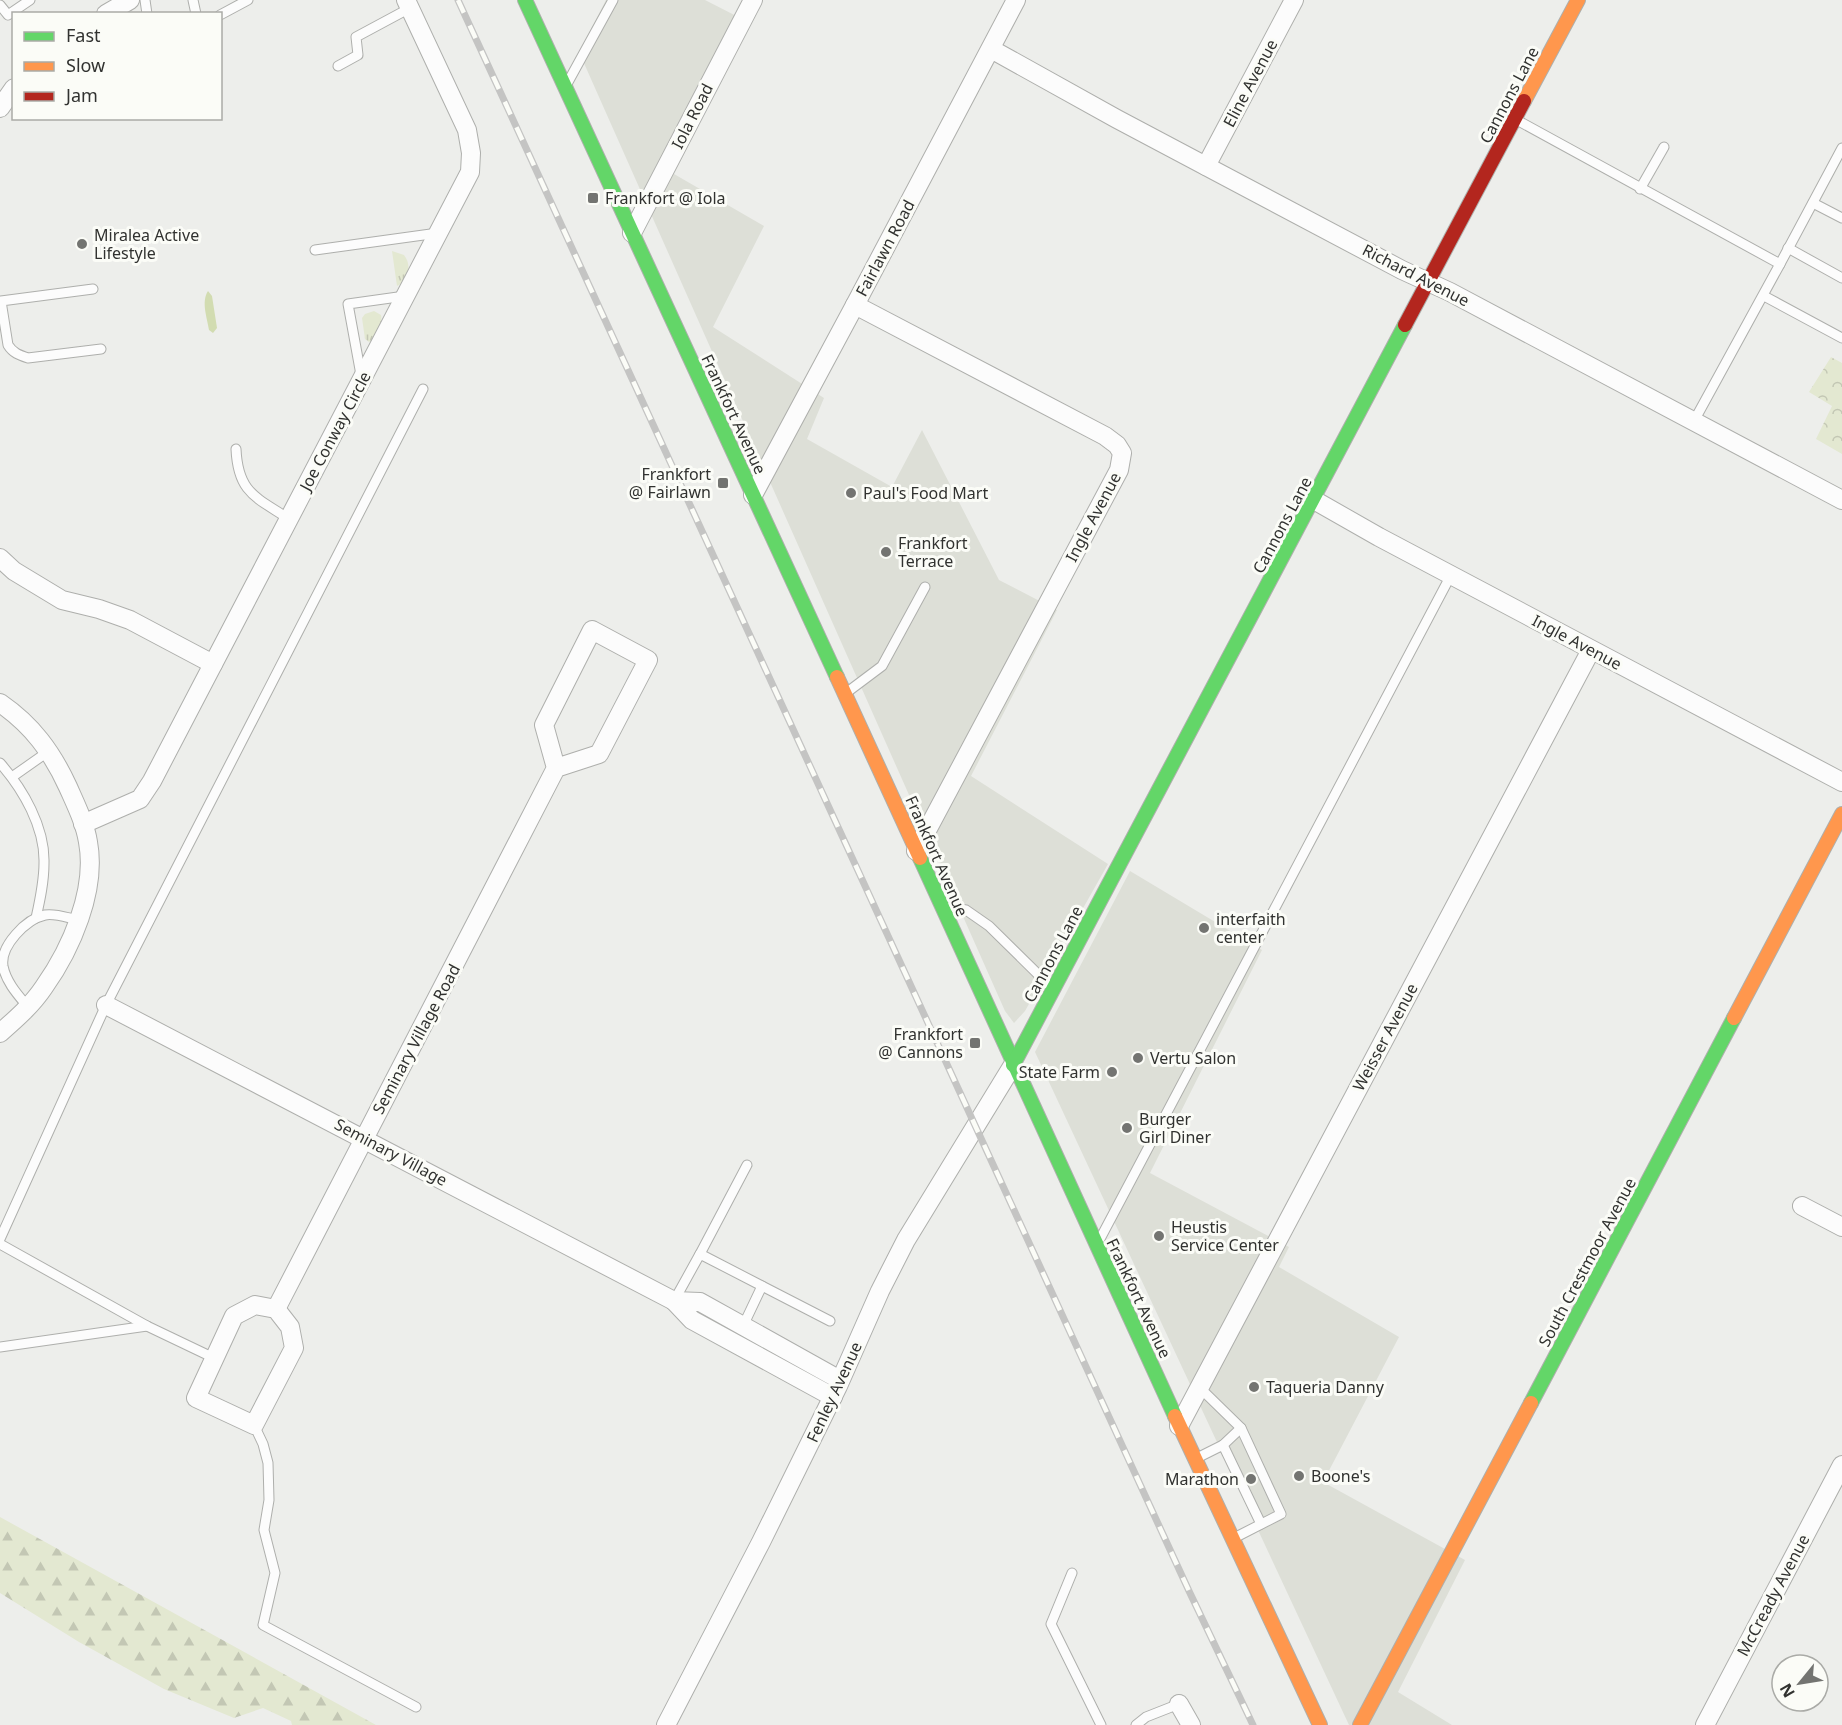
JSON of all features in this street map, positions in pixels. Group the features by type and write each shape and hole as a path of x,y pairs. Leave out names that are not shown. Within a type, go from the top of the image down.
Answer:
{"main road":[{"name":"Frankfort Avenue","path":"525,0 1194,1459 1320,1725"},
{"name":"Cannons Lane","path":"1013,1065 1578,0"},
{"name":"South Crestmoor Avenue","path":"1360,1725 1842,814"}],"street":[{"path":"109,12 130,0"},
{"name":"Iola Road","path":"632,233 753,0"},
{"name":"Fairlawn Road","path":"753,495 1016,0"},
{"name":"Eline Avenue","path":"1206,166 1294,0"},
{"name":"Joe Conway Circle","path":"83,824 140,799 152,781 470,172 471,153 467,130 408,4"},
{"name":"Richard Avenue","path":"991,49 1206,166 1450,292 1842,500"},
{"path":"0,108 12,91"},
{"name":"Ingle Avenue","path":"855,305 1105,436 1117,445 1122,453 1119,470 916,851"},
{"name":"Ingle Avenue","path":"1314,500 1451,576 1842,782"},
{"path":"0,558 14,571 62,600 99,609 130,620 213,664"},
{"path":"592,630 648,660 599,754 556,768 544,725 592,630"},
{"name":"Weisser Avenue","path":"1179,1426 1591,650"},
{"path":"0,703 18,715 49,751 83,824 88,843 91,876 64,956 44,989 0,1033"},
{"name":"Seminary Village Road","path":"276,1309 556,768"},
{"name":"Seminary Village","path":"106,1005 674,1301 692,1320 836,1388"},
{"name":"Fenley Avenue","path":"666,1725 761,1542 906,1240 1013,1065"},
{"path":"1802,1206 1842,1227"},
{"name":"Seminary Village","path":"674,1301 700,1302 743,1326 836,1388"},
{"path":"255,1305 276,1309 290,1327 294,1348 254,1425 195,1398 234,1316 255,1305"},
{"name":"McCready Avenue","path":"1705,1725 1842,1465"},
{"path":"1179,1704 1191,1725"}],"lane":[{"path":"12,12 30,0"},
{"path":"222,14 248,0"},
{"path":"565,87 613,0"},
{"path":"338,66 358,55 356,37 408,4"},
{"path":"0,5 8,15 12,12"},
{"path":"1515,119 1779,264"},
{"path":"1640,189 1664,147"},
{"path":"1695,421 1842,148"},
{"path":"1813,203 1842,218"},
{"path":"315,250 438,233"},
{"path":"1788,249 1842,278"},
{"path":"93,289 0,301 8,345 18,355 28,358 101,349"},
{"path":"362,380 348,304 405,296"},
{"path":"1764,296 1842,339"},
{"path":"0,1239 106,1005 423,389"},
{"path":"236,449 238,475 245,486 255,496 289,519"},
{"path":"1096,1246 1451,576"},
{"path":"844,695 882,666 925,587"},
{"path":"12,777 49,751"},
{"path":"0,763 12,777 28,804 39,832 44,861 36,918"},
{"path":"941,906 966,910 989,926 1053,989"},
{"path":"28,1007 8,980 3,966 3,958 11,939 20,929 36,918 47,914 78,920"},
{"path":"674,1301 747,1165"},
{"path":"0,1244 147,1326 214,1358"},
{"path":"700,1254 830,1321"},
{"path":"743,1326 762,1286"},
{"path":"0,1347 147,1326"},
{"path":"1199,1387 1240,1428 1281,1514 1231,1539"},
{"path":"254,1425 263,1444 268,1463 269,1500 264,1530 275,1573 263,1625 416,1707"},
{"path":"1194,1459 1223,1445 1240,1428"},
{"path":"1223,1445 1261,1524"},
{"path":"1072,1573 1051,1624 1101,1725"},
{"path":"1136,1725 1146,1717 1179,1704"}],"shaded area":[{"path":"606,0 705,0 750,23 674,174 764,226 713,327 824,398 807,439 892,487 922,430 999,580 1057,610 971,776 1108,864 1025,1011 1014,1023 1005,1011 579,52"},
{"path":"208,291 212,296 217,328 213,333 209,330 205,310"},
{"path":"1130,871 1262,950 1150,1173 1289,1247 1279,1267 1399,1337 1323,1482 1465,1560 1398,1692 1452,1725 1349,1725 1035,1052"}],"green space":[{"path":"392,251 404,255 408,263 407,276 397,286"},
{"path":"374,311 381,315 381,322 376,334 369,342 365,339 362,318 365,314"},
{"path":"1831,357 1842,363 1842,454 1816,439 1832,406 1809,392"},
{"path":"0,1517 376,1725 292,1725 291,1721 263,1708 234,1718 164,1689 79,1642 0,1593"}],"railway":[{"path":"458,0 1189,1591 1253,1725"}],"traffic: fast":[{"path":"525,0 837,677"},
{"path":"1013,1065 1405,325"},
{"path":"920,858 1175,1416"},
{"path":"1531,1403 1734,1018"}],"traffic: slow":[{"path":"1524,101 1578,0"},
{"path":"837,677 920,858"},
{"path":"1734,1018 1842,814"},
{"path":"1360,1725 1531,1403"},
{"path":"1175,1416 1320,1725"}],"traffic: jam":[{"path":"1405,325 1524,101"}],"place":[{"name":"Frankfort @ Iola","path":"593,198"},
{"name":"Miralea Active Lifestyle","path":"82,244"},
{"name":"Frankfort @ Fairlawn","path":"723,483"},
{"name":"Paul's Food Mart","path":"851,493"},
{"name":"Frankfort Terrace","path":"886,552"},
{"name":"interfaith center","path":"1204,928"},
{"name":"Frankfort @ Cannons","path":"975,1043"},
{"name":"Vertu Salon","path":"1138,1058"},
{"name":"State Farm","path":"1112,1072"},
{"name":"Burger Girl Diner","path":"1127,1128"},
{"name":"Heustis Service Center","path":"1159,1236"},
{"name":"Taqueria Danny","path":"1254,1387"},
{"name":"Boone's","path":"1299,1476"},
{"name":"Marathon","path":"1251,1479"}]}
